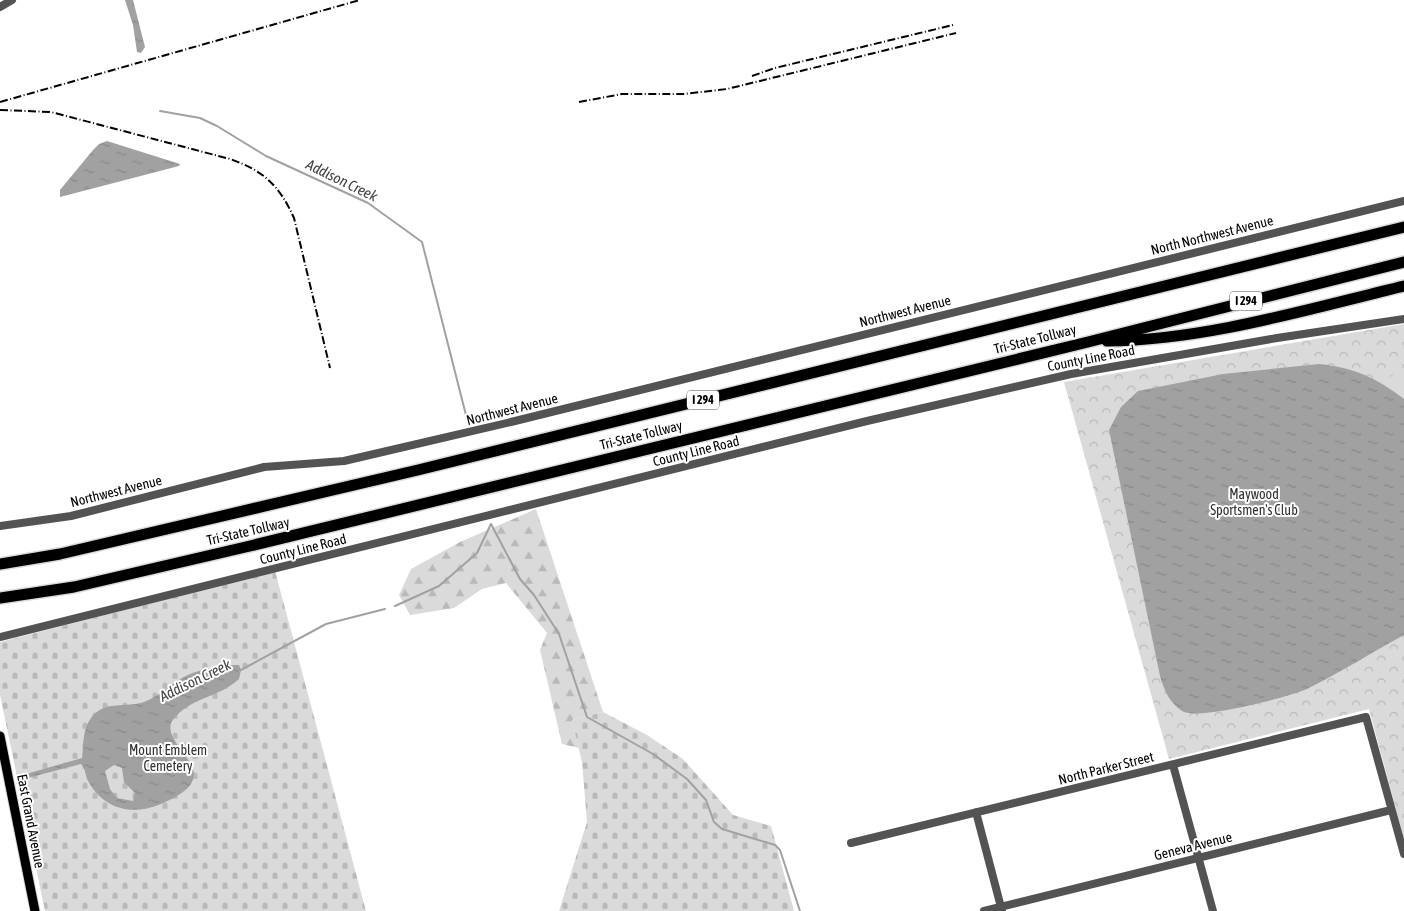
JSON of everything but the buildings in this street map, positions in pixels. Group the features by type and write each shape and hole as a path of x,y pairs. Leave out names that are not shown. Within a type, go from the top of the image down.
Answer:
{"highway":[{"name":"Tri-State Tollway","path":"0,564 60,554 380,479 1404,227"},
{"name":"Tri-State Tollway","path":"0,598 74,587 241,548 1088,342 1404,262"},
{"path":"1088,342 1147,341 1262,320 1404,286"}],"main road":[{"name":"East Grand Avenue","path":"0,736 35,911"}],"street":[{"path":"0,6 12,0"},
{"name":"North Northwest Avenue","path":"1026,293 1404,201"},
{"name":"Northwest Avenue","path":"0,526 71,516 264,467 344,460 380,452 511,422 1026,293"},
{"name":"County Line Road","path":"0,637 867,422 1071,374 1267,339 1404,319"},
{"name":"North Parker Street","path":"851,843 1366,717 1391,810"},
{"path":"1173,765 1213,911"},
{"path":"1391,810 1404,854"},
{"name":"Geneva Avenue","path":"984,911 1002,909 1391,810"},
{"path":"976,812 1002,909"}],"green space":[{"name":"Maywood Sportsmen's Club","path":"1404,324 1404,839 1369,709 1169,759 1064,382"},
{"path":"1404,367 1404,399 1382,383"},
{"path":"536,509 603,712 572,720 579,748 562,744 540,650 547,633 506,583 482,589 454,608 410,615 399,595 411,569 460,542"},
{"name":"Mount Emblem Cemetery","path":"275,571 366,911 45,911 0,695 0,642"},
{"path":"603,712 647,735 683,759 733,815 771,826 794,911 559,911 587,822 582,762 572,720"}],"water":[{"path":"125,0 133,0 145,47 141,53 137,52 133,25"},
{"path":"107,141 180,164 179,166 60,197 60,190 93,150 99,144"},
{"name":"Maywood Sportsmen's Club","path":"1319,364 1354,371 1374,379 1404,399 1404,635 1297,693 1223,711 1191,713 1182,711 1168,695 1160,676 1109,430 1121,407 1138,391 1223,374"},
{"path":"239,665 241,670 239,679 222,690 185,708 171,723 171,733 190,762 194,772 192,782 182,793 150,808 130,810 120,808 102,799 88,781 81,764 20,780 19,776 82,758 86,727 96,712 109,707 144,702 189,675 205,669","holes":["114,765 122,768 124,782 135,793 133,801 117,798 110,789 105,771"]}],"waterway":[{"name":"Addison Creek","path":"160,111 200,118 217,126 266,156 368,203 422,242 468,423"},
{"path":"491,524 520,579 534,595 559,634 587,717 653,754 687,779 706,800 714,822 722,829 775,845 780,850 800,911"},
{"name":"Addison Creek","path":"395,606 439,586 477,553 491,524"},
{"name":"Addison Creek","path":"239,671 326,624 385,609"}],"railway":[{"path":"0,102 360,0"},
{"path":"752,76 775,68 953,25"},
{"path":"579,102 622,94 684,94 727,89 956,33"},
{"path":"0,110 51,112 230,159 261,174 276,188 294,218 330,368"}]}
